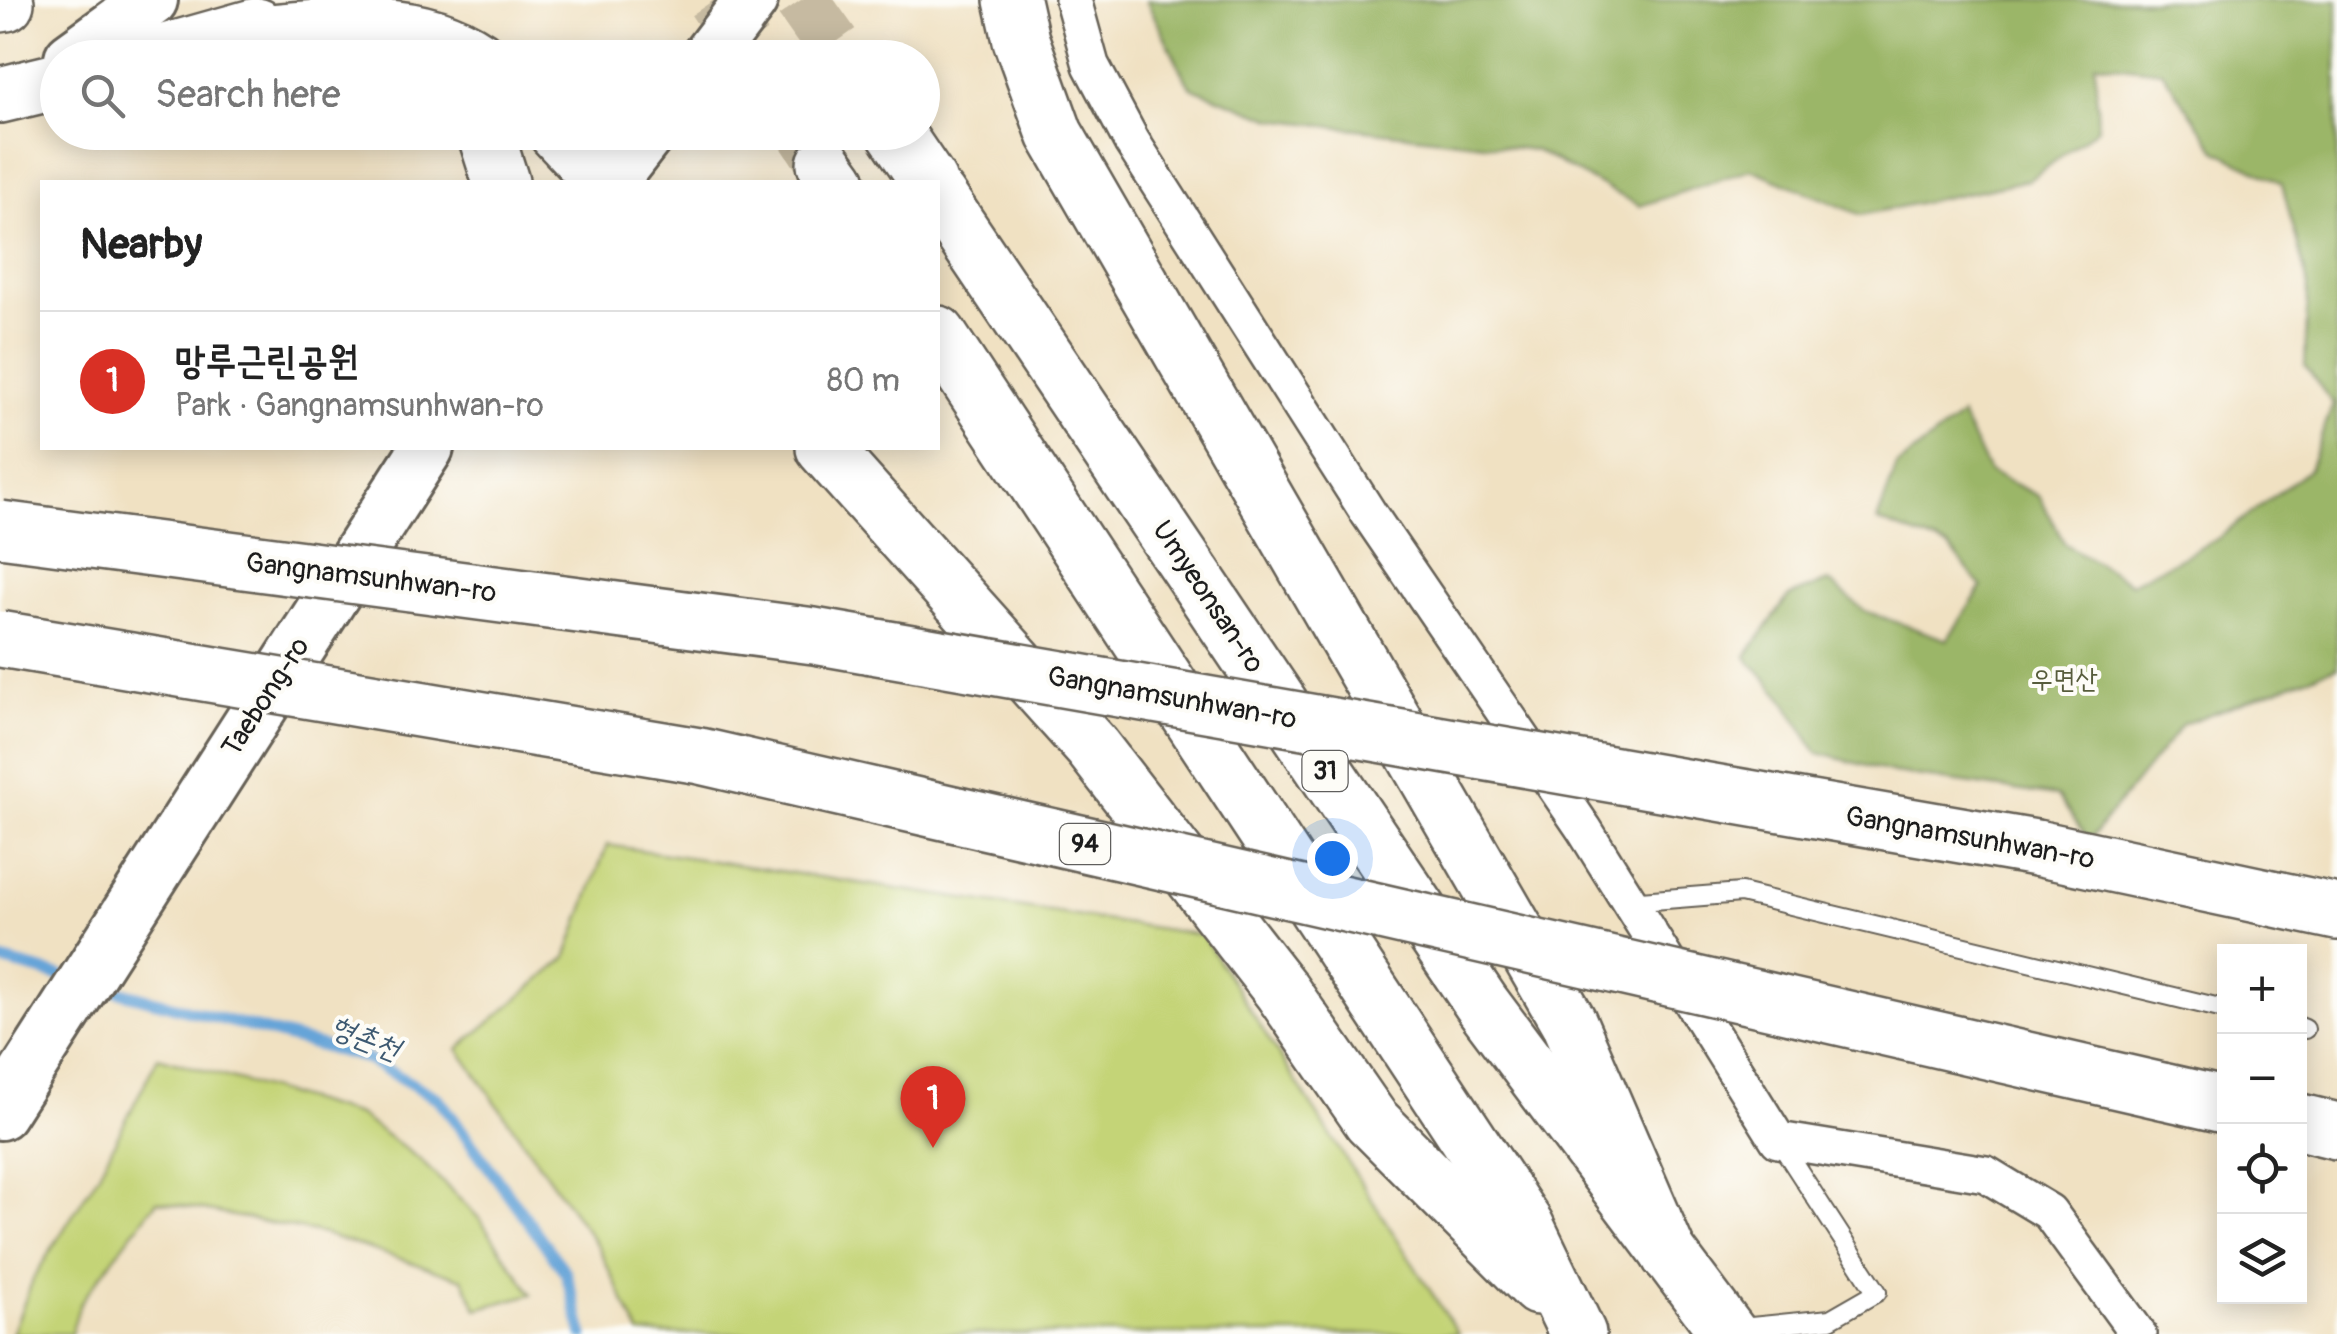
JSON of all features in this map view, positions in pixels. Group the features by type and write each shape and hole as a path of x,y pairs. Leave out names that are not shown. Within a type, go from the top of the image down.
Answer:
{"main road":[{"path":"209,40 254,28 314,0"},
{"path":"1012,0 1021,40 1054,134 1568,1022 1668,1255"},
{"path":"224,36 341,40"},
{"path":"491,150 501,180"},
{"path":"573,150 600,180"},
{"path":"907,150 928,180"},
{"name":"Umyeonsan-ro","path":"940,199 1482,1004 1727,1332"},
{"path":"940,337 1526,1226 1571,1324"},
{"path":"826,450 1092,747 1281,990 1371,1120 1571,1324"},
{"name":"Gangnamsunhwan-ro","path":"0,529 814,636 2036,848 2337,912"},
{"name":"94","path":"0,639 700,756 2217,1103"},
{"path":"2307,1124 2337,1131"}],"street":[{"path":"96,40 151,0"},
{"path":"721,40 751,0"},
{"path":"1073,0 1091,65 1132,142 1368,514 1584,830 1778,1140 1986,1174 2050,1212 2138,1334"},
{"path":"612,180 635,150"},
{"name":"Taebong-ro","path":"0,1113 426,450"}],"lane":[{"path":"1627,902 1741,893 2217,1007"},
{"path":"1727,1332 1830,1319 1877,1292 1778,1140"}],"green space":[{"name":"우면산","path":"1146,0 2337,0 2337,667 2183,724 2089,840 2057,796 1894,773 1817,753 1784,700 1746,656 1788,597 1828,581 1865,611 1947,640 1982,587 1949,547 1877,521 1897,466 1961,416 1989,472 2039,496 2065,544 2131,583 2217,539 2309,469 2333,404 2305,366 2308,285 2282,184 2217,151 2162,71 2095,63 2098,128 2029,180 1861,215 1751,169 1640,206 1534,150 1273,119 1190,87"},
{"path":"607,845 1202,935 1458,1334 640,1334 598,1247 458,1049 566,958"},
{"path":"158,1057 358,1115 419,1159 479,1218 532,1294 477,1309 463,1279 320,1233 157,1201 80,1303 71,1334 12,1334 34,1277 98,1175"}],"waterway":[{"name":"형촌천","path":"0,960 71,979"},
{"name":"형촌천","path":"95,985 365,1058 439,1099 566,1273 583,1334"}],"tunnel":[{"path":"714,0 741,40"},
{"path":"801,0 829,40"},
{"path":"816,150 825,164"}],"place":[{"name":"망루근린공원","path":"933,1148"}]}
